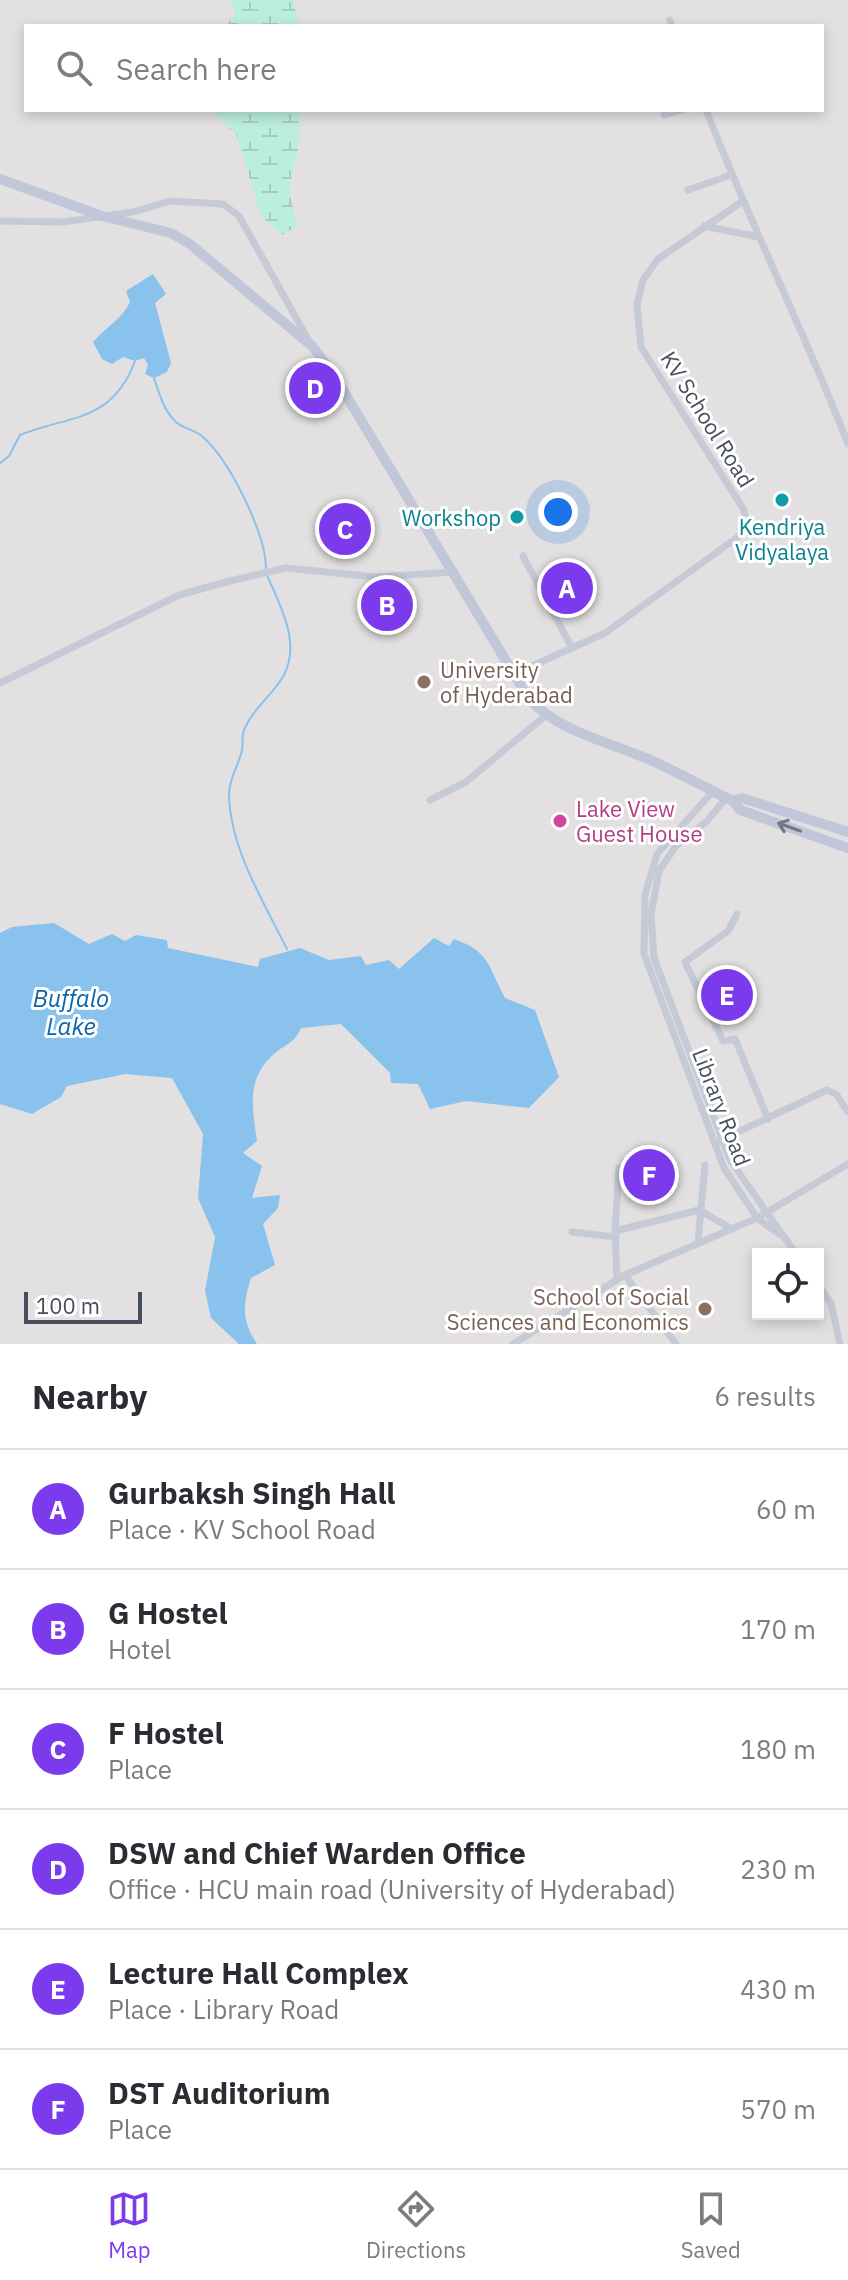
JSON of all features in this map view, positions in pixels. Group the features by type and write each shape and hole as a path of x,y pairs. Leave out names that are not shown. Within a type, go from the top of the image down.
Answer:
{"street":[{"path":"664,115 675,112"},
{"path":"707,112 731,175 804,332 847,439"},
{"path":"688,190 731,175"},
{"path":"0,179 102,216 171,233 190,244 312,346"},
{"path":"0,221 63,222 170,201 223,204 239,216 312,346 366,425 529,699 545,716 640,755 730,799 740,810 848,848"},
{"name":"KV School Road","path":"514,674 632,617 673,582 742,534 746,522 744,510 639,338 637,305 643,280 658,259 743,201"},
{"path":"704,226 759,237"},
{"path":"523,556 572,648"},
{"path":"0,683 179,595 230,581 286,568 375,577 455,572"},
{"path":"430,800 466,782 545,716"},
{"name":"Library Road","path":"713,791 657,854 642,917 644,954 713,1143 724,1168 757,1218"},
{"path":"792,1248 736,1172 693,1056 659,977 652,948 654,887 665,861 676,846 730,799 742,798 848,832"},
{"path":"737,914 728,931 685,962 723,1041 735,1039 768,1119"},
{"path":"713,1143 827,1090 836,1094 848,1112"},
{"path":"513,1344 617,1279 757,1218 848,1164"},
{"path":"698,1242 705,1165"},
{"path":"617,1279 619,1168"},
{"path":"572,1232 616,1234 699,1210 732,1229"},
{"path":"757,1218 786,1239"},
{"path":"625,1275 676,1344"},
{"path":"824,1293 831,1303 840,1344"}],"shaded area":[{"name":"University of Hyderabad","path":"0,0 848,0 848,1344 0,1344"}],"green space":[{"path":"231,0 293,0 299,24 228,24 235,14"},
{"path":"214,112 301,112 298,149 289,189 297,227 282,235 261,216 236,135"}],"water":[{"path":"153,274 166,294 155,303 171,363 167,372 154,378 145,374 148,365 144,358 135,361 123,357 112,364 102,359 93,342 127,308 130,302 126,291"},
{"name":"Buffalo Lake","path":"54,923 89,944 112,934 125,941 136,935 167,940 168,948 258,967 260,959 300,948 329,960 361,956 366,965 389,960 399,969 434,938 449,946 454,939 482,955 505,998 535,1010 559,1077 529,1108 466,1101 430,1109 418,1084 391,1083 390,1073 341,1024 301,1028 293,1040 275,1053 259,1072 253,1093 257,1141 243,1153 262,1166 252,1198 280,1195 278,1208 263,1224 275,1265 251,1278 246,1296 246,1319 257,1344 239,1344 211,1318 205,1291 215,1237 198,1198 203,1134 172,1078 125,1074 67,1086 61,1097 32,1114 0,1104 0,933 12,927"}],"waterway":[{"path":"0,463 9,456 20,435 87,414 101,406 114,396 135,361"},
{"path":"154,378 162,402 172,418 203,437 235,480 260,537 266,569"},
{"path":"267,575 287,624 289,662 284,675 244,730 242,751 229,795 235,835 242,855 287,949"}],"place":[{"name":"DSW and Chief Warden Office","path":"315,388"},
{"name":"Kendriya Vidyalaya","path":"782,500"},
{"name":"Workshop","path":"517,517"},
{"name":"F Hostel","path":"345,529"},
{"name":"Gurbaksh Singh Hall","path":"567,588"},
{"name":"G Hostel","path":"387,605"},
{"name":"University of Hyderabad","path":"424,682"},
{"name":"Lake View Guest House","path":"560,821"},
{"name":"Lecture Hall Complex","path":"727,995"},
{"name":"DST Auditorium","path":"649,1175"},
{"name":"School of Social Sciences and Economics","path":"705,1309"}]}
